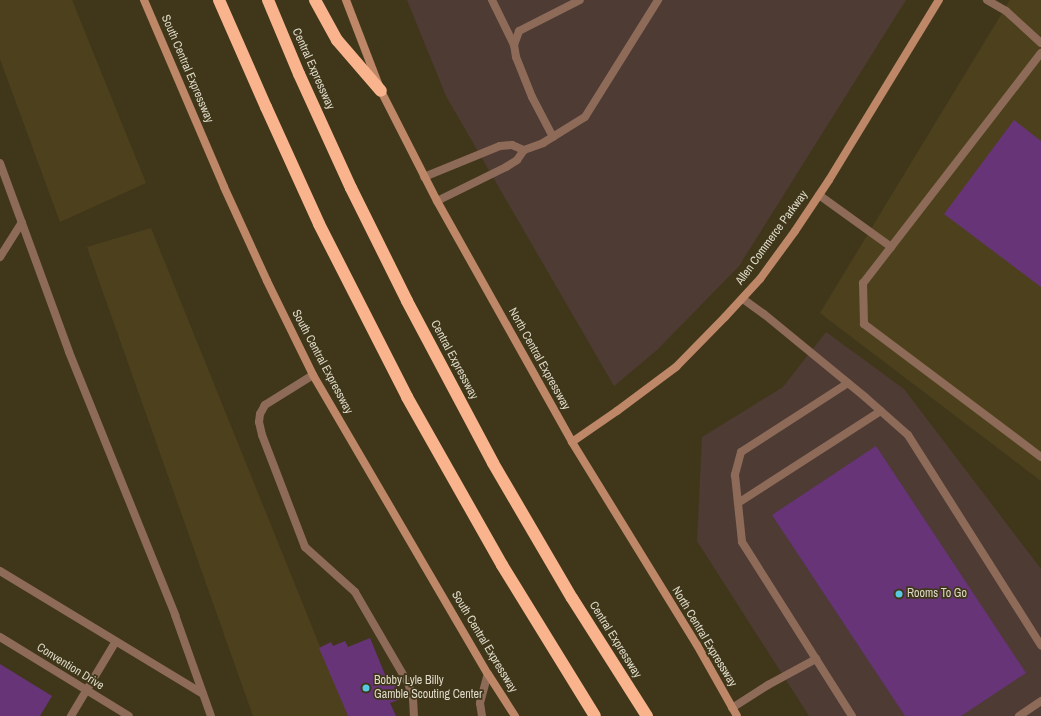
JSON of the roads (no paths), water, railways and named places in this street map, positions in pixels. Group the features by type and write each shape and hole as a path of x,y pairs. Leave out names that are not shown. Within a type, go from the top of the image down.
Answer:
{"highway":[{"path":"219,0 262,100 319,224 407,397 502,565 595,716"},
{"name":"Central Expressway","path":"268,0 299,74 351,188 406,301 497,470 572,598 647,716"},
{"path":"315,0 336,40 381,91"}],"main road":[{"name":"South Central Expressway","path":"144,0 224,187 267,281 313,375 488,674 515,716"},
{"name":"North Central Expressway","path":"346,0 381,91 437,201 572,442 697,645 737,716"},
{"name":"Allen Commerce Parkway","path":"572,442 676,367 743,299 779,253 819,195 939,0"}],"street":[{"path":"492,0 514,45 516,57 532,97 553,137"},
{"path":"514,45 519,31 580,0"},
{"path":"437,201 506,167 516,160 524,150 543,143 585,117 658,0"},
{"path":"987,0 1006,11 1041,43"},
{"path":"1041,53 863,283 864,324 1041,457"},
{"path":"424,177 500,146 512,145 524,150"},
{"path":"0,163 69,352 175,615 211,716"},
{"path":"819,195 891,247"},
{"path":"0,257 22,222"},
{"path":"743,299 764,314 908,435 1041,645"},
{"path":"313,375 266,405 260,414 259,422 262,436 305,547 355,592 408,683 413,698 414,716"},
{"path":"848,384 741,452 735,475 742,542 852,716"},
{"path":"738,503 881,411"},
{"path":"0,571 204,694"},
{"name":"Convention Drive","path":"0,637 129,716"},
{"path":"71,716 116,641"},
{"path":"732,708 768,685 816,659"},
{"path":"482,716 480,702 488,674"},
{"path":"1020,716 1041,701"}],"place":[{"name":"Rooms To Go","path":"899,594"},
{"name":"Bobby Lyle Billy Gamble Scouting Center","path":"366,688"}]}
